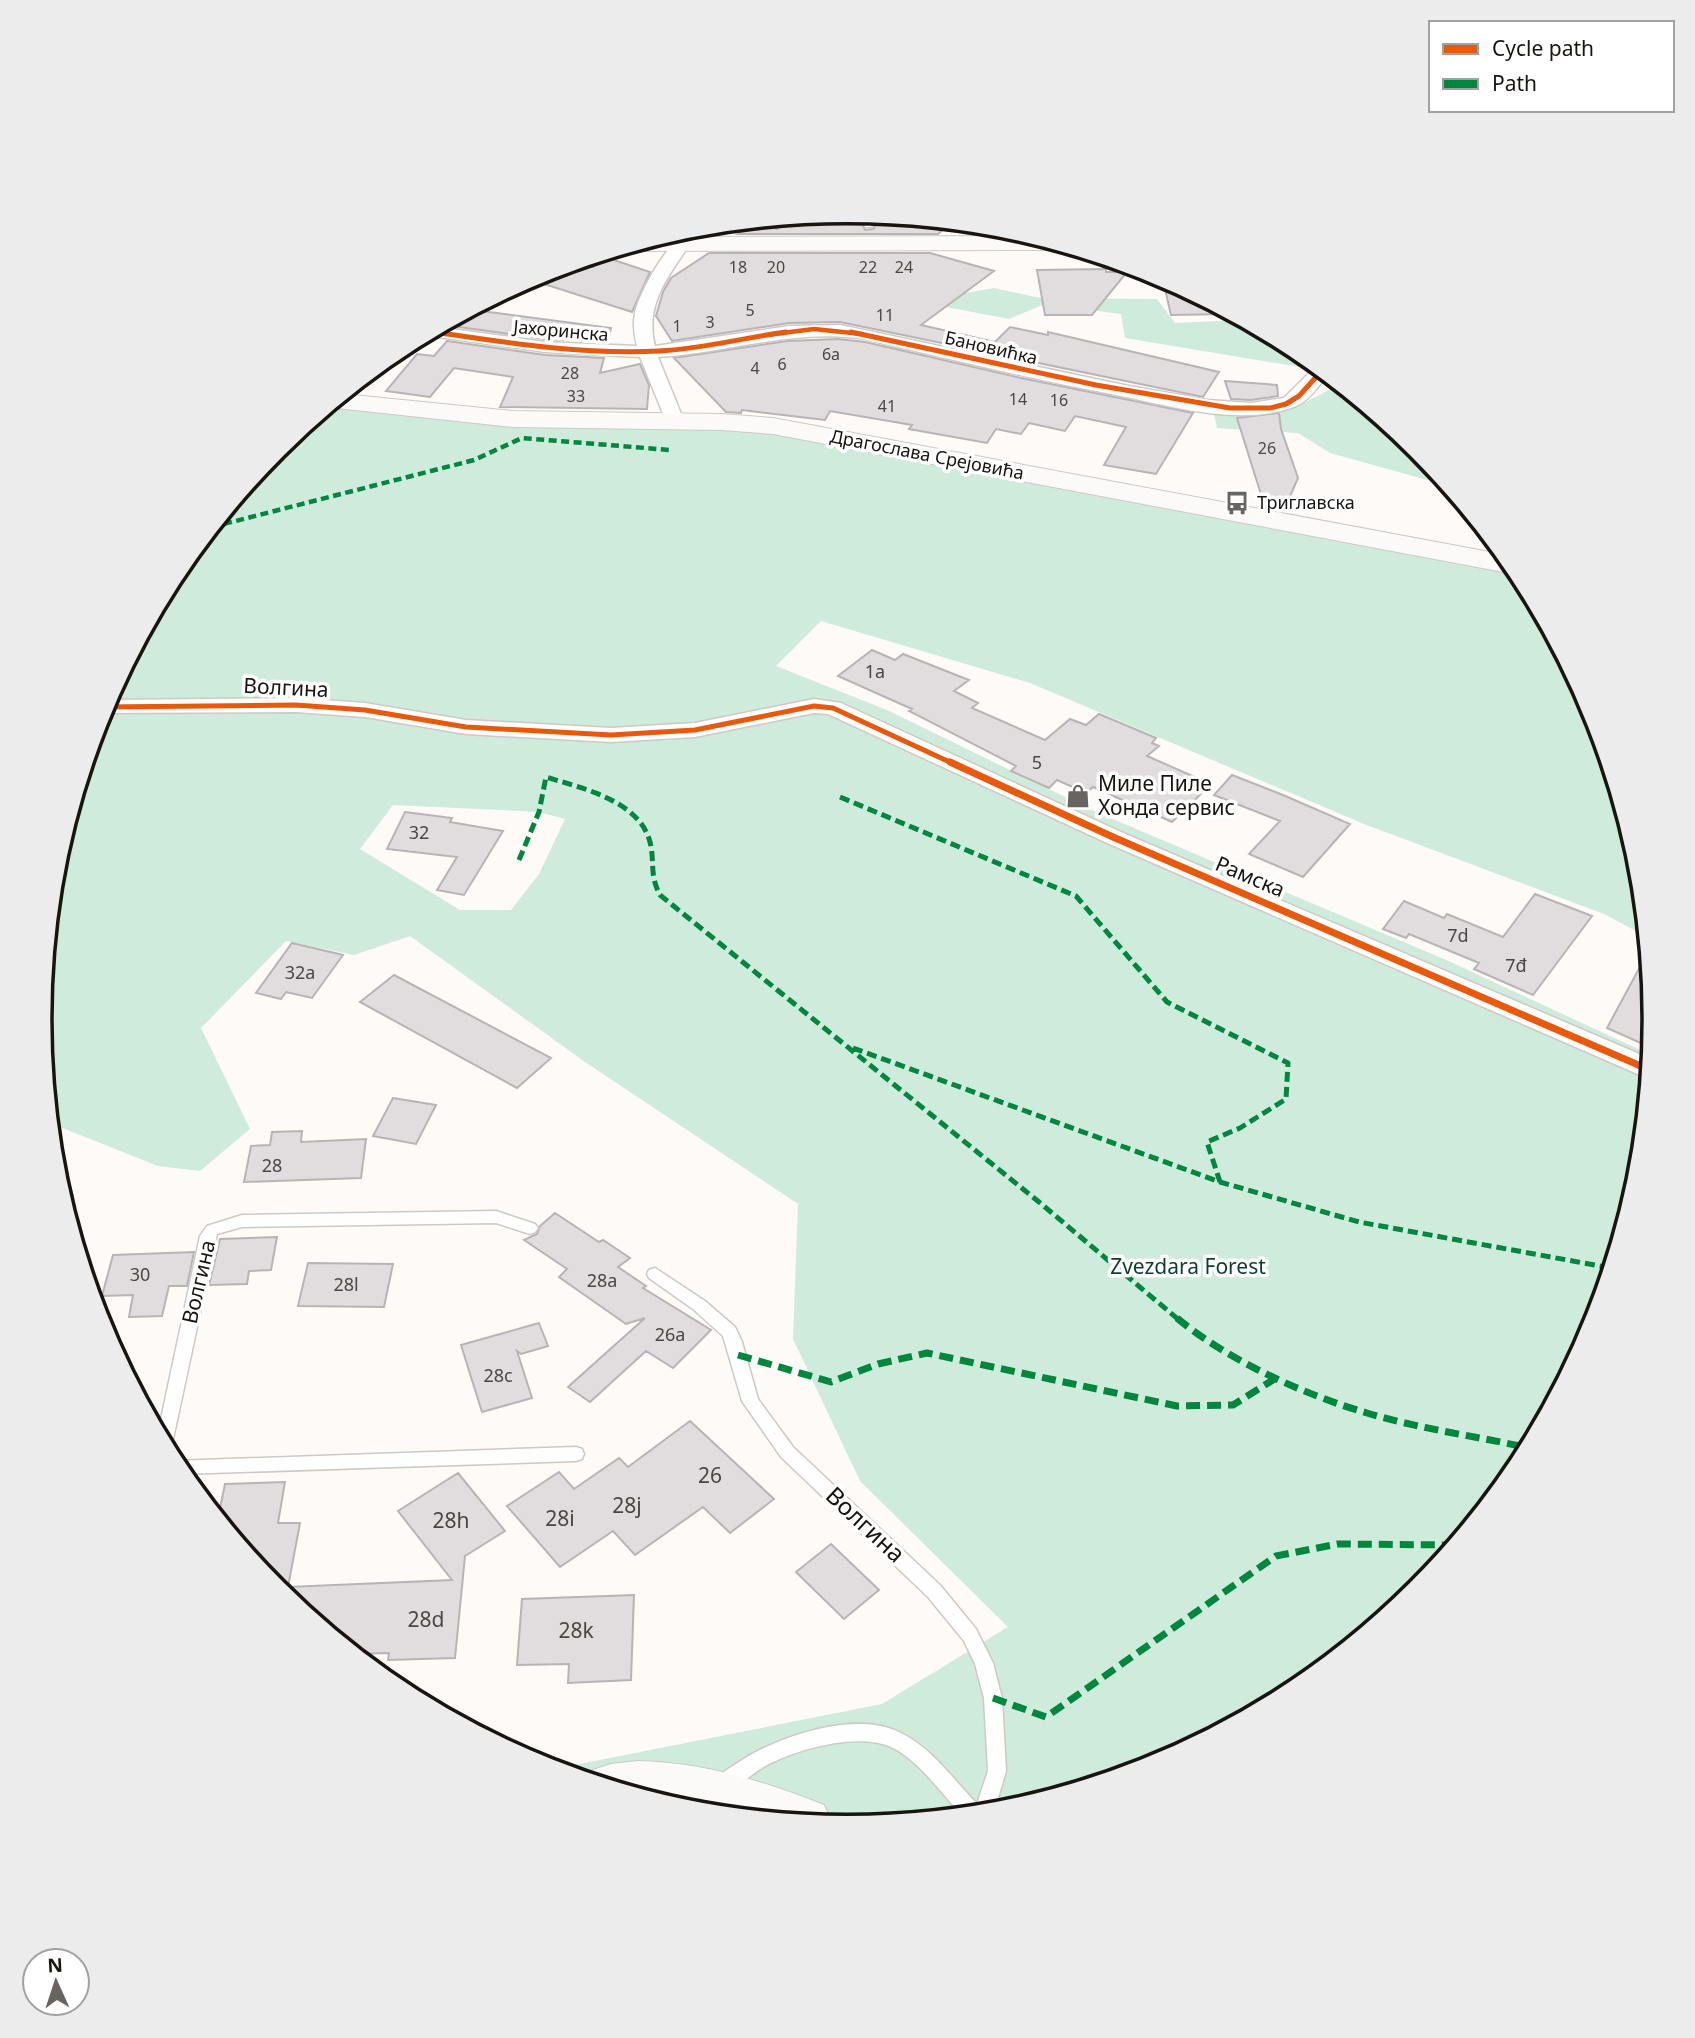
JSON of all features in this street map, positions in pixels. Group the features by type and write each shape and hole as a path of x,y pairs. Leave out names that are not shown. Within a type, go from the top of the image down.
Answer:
{"main road":[{"path":"671,244 1020,243"},
{"name":"Драгослава Срејовића","path":"346,402 500,419 739,422 795,429 1498,562"},
{"path":"637,1785 659,1784 713,1792 766,1809"}],"street":[{"path":"676,421 648,351 642,327 649,297 682,244"},
{"name":"Бановићка","path":"648,351 688,348 817,328 839,328 1049,376 1173,400 1241,408 1287,404 1316,377"},
{"name":"Јахоринска","path":"446,333 551,348 648,351"},
{"name":"Волгина","path":"117,707 296,705 365,710 466,727 599,734 656,733 733,724 814,706 839,710"},
{"name":"Рамска","path":"839,710 1112,837 1641,1066"}],"lane":[{"name":"Волгина","path":"167,1430 208,1236 212,1230 242,1221 496,1217 530,1228"},
{"name":"Волгина","path":"655,1274 699,1305 729,1332 750,1401 787,1452 934,1591 970,1636 984,1663 994,1710 998,1771 988,1801"},
{"path":"190,1467 576,1454"},
{"path":"713,1792 765,1756 799,1742 849,1734 874,1734 905,1744 965,1805"}],"green space":[{"path":"868,279 966,293 994,288 1040,298 1157,299 1175,323 1226,321 1302,367 1125,338 1121,314 1045,304 1009,319 857,290"},
{"path":"1331,388 1372,421 1432,481 1330,453 1298,433 1217,428 1214,414 1265,413 1294,406"},
{"name":"Zvezdara Forest","path":"342,405 506,424 732,429 779,434 1502,568 1561,667 1582,715 1600,763 1627,864 1638,932 1604,914 1364,824 1030,683 821,621 776,666 887,710 1096,812 1444,959 1641,1051 1636,1123 1627,1174 1600,1275 1582,1323 1561,1371 1509,1461 1445,1543 1372,1617 1289,1680 1245,1707 1199,1732 1103,1772 1003,1799 899,1812 796,1812 692,1799 642,1787 574,1765 882,1704 1008,1627 860,1481 793,1339 798,1204 585,1062 410,936 354,955 286,941 201,1028 250,1129 200,1171 158,1166 60,1127 52,1019 54,967 59,915 80,813 95,763 134,667 186,577 250,495 285,457","holes":["393,805 539,812 565,819 539,874 511,910 460,910 360,849"]}],"building":[{"path":"848,224 863,225 865,230 873,229 876,225 942,230 938,234 738,234 744,231"},
{"path":"709,253 930,253 994,271 921,325 995,342 1010,327 1048,335 1048,332 1219,372 1203,397 840,322 789,323 672,341 656,316 663,292 671,278"},
{"path":"613,260 650,272 632,312 545,284"},
{"path":"1106,269 1106,272 1125,275 1092,315 1045,315 1037,270"},
{"path":"1165,291 1214,314 1171,315"},
{"path":"486,312 611,328 608,342 545,339 459,327"},
{"path":"838,339 865,342 1021,378 1193,413 1156,474 1104,465 1126,427 1075,416 1065,431 1029,423 1021,434 996,429 987,443 909,429 912,425 830,411 825,420 742,410 741,413 726,412 674,358 787,341"},
{"path":"447,341 545,355 604,358 600,373 640,364 649,385 647,409 500,407 513,377 454,368 430,397 386,391 417,354 434,356"},
{"path":"1225,381 1277,385 1278,396 1251,400 1231,399"},
{"path":"1279,413 1281,429 1298,478 1285,508 1264,504 1237,418"},
{"path":"872,650 895,660 903,654 969,680 954,691 978,703 972,708 1045,740 1070,719 1086,725 1099,714 1156,738 1152,743 1159,746 1147,756 1211,784 1172,822 1093,787 1086,793 1057,780 1049,788 1011,771 1016,766 909,711 912,709 838,676"},
{"path":"1232,775 1350,824 1303,877 1249,854 1280,821 1214,795"},
{"path":"405,812 452,818 450,822 503,831 464,895 437,890 457,857 387,849"},
{"path":"1535,894 1592,916 1533,995 1474,969 1479,963 1409,934 1406,938 1383,929 1404,901 1444,918 1447,914 1503,937"},
{"path":"292,943 343,955 312,998 286,992 281,999 256,993"},
{"path":"1641,965 1642,1043 1607,1028"},
{"path":"394,975 551,1058 517,1088 360,1002"},
{"path":"393,1098 436,1105 416,1144 373,1136"},
{"path":"302,1131 301,1142 366,1139 361,1178 244,1182 251,1146 270,1145 272,1132"},
{"path":"555,1213 599,1242 603,1240 630,1258 618,1267 646,1286 643,1288 711,1330 673,1368 646,1351 590,1402 568,1387 645,1318 626,1324 559,1277 567,1269 524,1240 537,1234 540,1226"},
{"path":"277,1237 271,1270 249,1271 247,1284 209,1285 220,1239"},
{"path":"194,1252 187,1286 169,1286 162,1316 129,1317 133,1295 103,1296 113,1255"},
{"path":"308,1263 393,1264 384,1307 298,1306"},
{"path":"539,1323 548,1346 521,1354 517,1351 532,1398 482,1412 461,1345"},
{"path":"690,1421 774,1499 730,1533 703,1507 635,1555 613,1531 560,1567 507,1506 559,1472 574,1489 619,1458 628,1467"},
{"path":"458,1473 505,1531 465,1556 455,1658 388,1660 389,1653 369,1654 323,1617 291,1587 452,1580 398,1511"},
{"path":"285,1482 278,1523 300,1523 289,1584 220,1507 225,1484"},
{"path":"831,1544 879,1590 844,1619 796,1572"},
{"path":"634,1595 631,1680 568,1683 569,1664 517,1665 522,1599"}],"marked path":[{"path":"227,523 474,460 522,438 670,450"},
{"path":"519,860 539,812 546,777 620,806 643,825 649,838 652,878 660,895 1039,1202 1201,1338 1276,1378 1367,1413 1518,1446"},
{"path":"840,797 1076,896 1167,1002 1288,1063 1286,1099 1240,1128 1207,1142 1220,1182"},
{"path":"853,1048 1220,1182 1359,1222 1603,1266"},
{"path":"738,1355 831,1382 878,1364 927,1353 1177,1406 1233,1405 1276,1378"},
{"path":"993,1698 1046,1717 1276,1556 1338,1544 1443,1545"}],"cycle path":[{"path":"446,334 545,347 632,352 687,348 789,331 840,330 1096,385 1186,403 1230,408 1270,408 1286,404 1299,396 1316,377"},
{"path":"117,707 296,705 365,710 466,727 611,735 695,730 814,706 833,708 1113,837 1641,1066"}],"place":[{"name":"Триглавска","path":"1237,503"},
{"name":"Миле Пиле Хонда сервис","path":"1078,796"}]}
